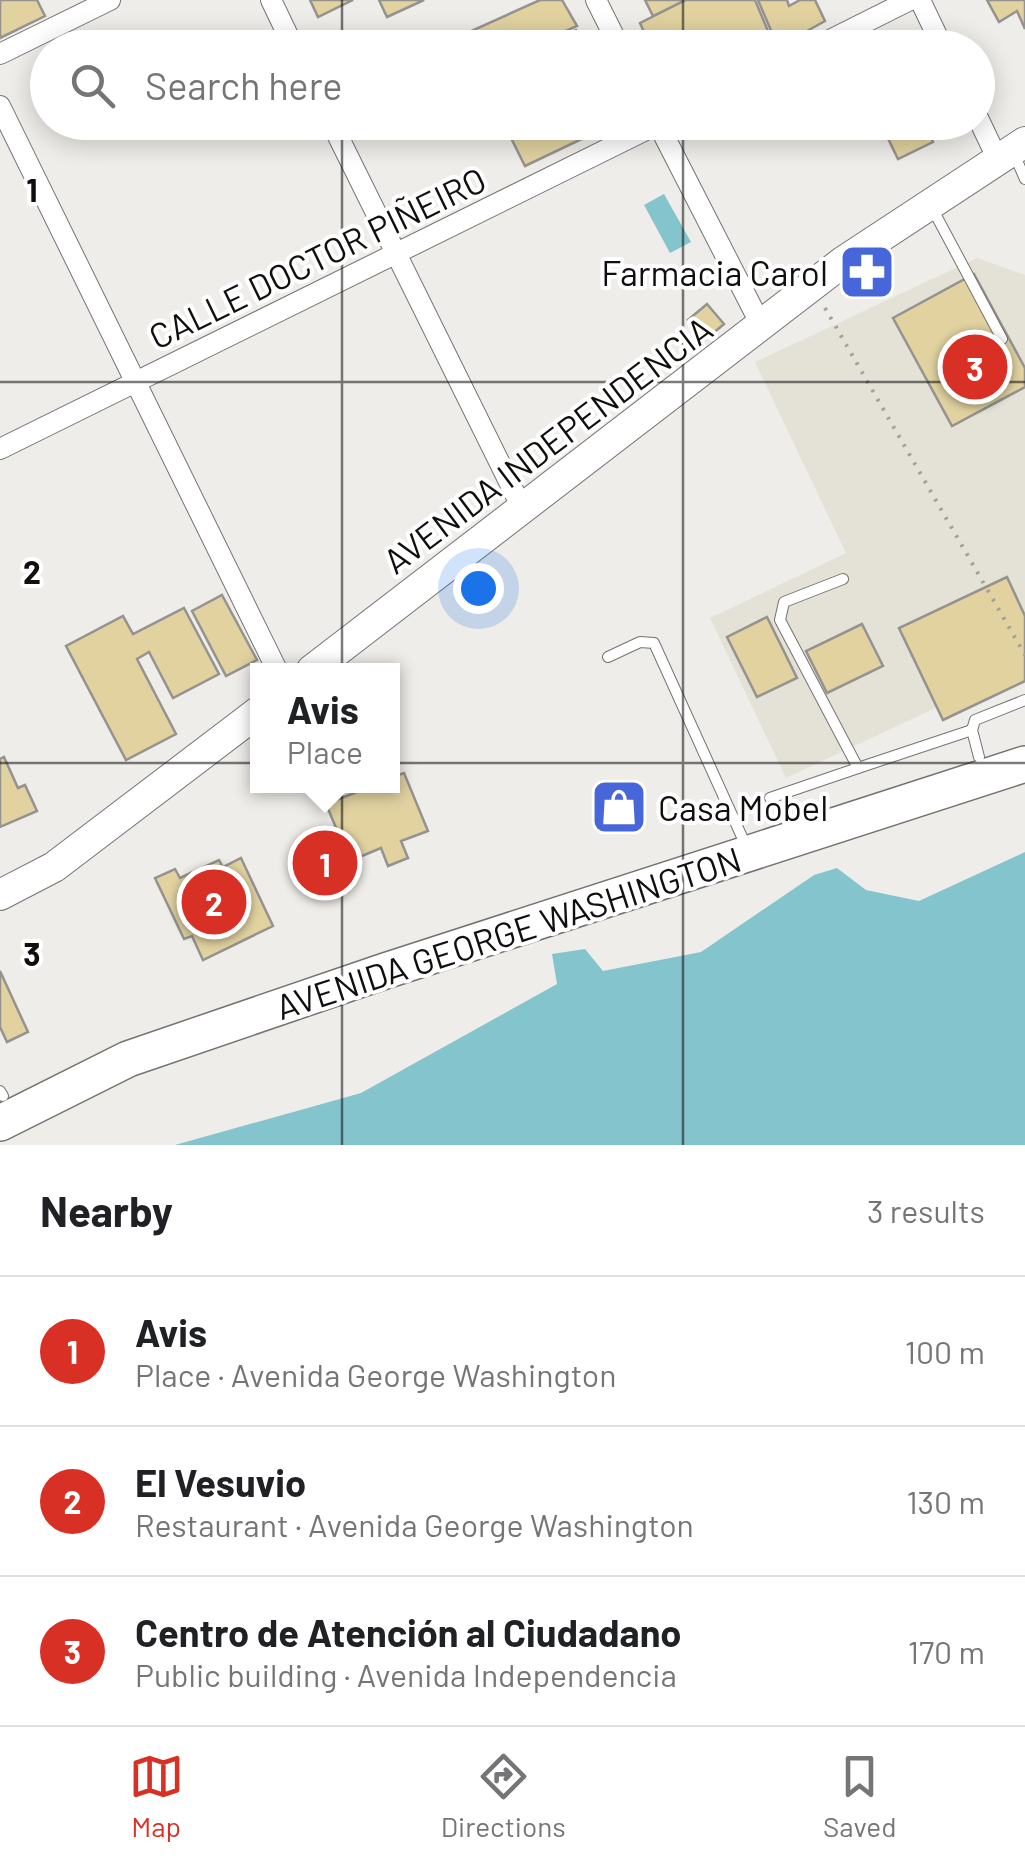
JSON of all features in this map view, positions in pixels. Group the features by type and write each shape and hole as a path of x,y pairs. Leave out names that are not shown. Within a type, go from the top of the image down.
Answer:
{"highway":[{"name":"AVENIDA GEORGE WASHINGTON","path":"1,1102 166,1021 742,837 975,744 1025,741"},
{"name":"AVENIDA GEORGE WASHINGTON","path":"1,1102 385,970 1025,764"}],"main road":[{"name":"AVENIDA INDEPENDENCIA","path":"321,663 844,261 1012,151"},
{"path":"0,895 54,867 250,718"}],"street":[{"path":"49,30 110,0"},
{"path":"270,0 285,30"},
{"path":"596,0 611,30"},
{"path":"850,30 910,0"},
{"path":"920,0 934,30"},
{"path":"0,54 30,39"},
{"path":"0,106 274,663"},
{"path":"340,140 523,510"},
{"name":"CALLE DOCTOR PIÑEIRO","path":"0,449 625,140"},
{"path":"668,140 762,327"}],"lane":[{"path":"1012,151 1025,179"},
{"path":"930,205 1002,339"},
{"path":"842,579 784,602 780,620 858,768"},
{"path":"608,657 640,642 654,643 742,837"},
{"path":"770,798 858,768 975,744 978,717 1025,700"}],"path":[{"path":"812,286 1025,655"}],"shaded area":[{"path":"977,258 1025,275 1025,666 786,778 710,618 846,553 755,362"}],"water":[{"path":"664,194 691,242 670,253 644,205"},
{"path":"1025,852 1025,1145 175,1145 361,1093 557,984 552,954 585,949 603,971 701,952 814,875 837,868 866,890 919,901"}],"building":[{"path":"0,0 37,0 45,16 0,38"},
{"path":"310,0 353,0 318,17"},
{"path":"379,0 424,0 387,17"},
{"path":"540,0 562,0 577,26 568,30 473,30"},
{"path":"645,0 686,0 653,16"},
{"path":"686,0 755,0 768,30 643,30 640,23"},
{"path":"758,0 787,0 789,6 800,0 815,0 825,21 809,30 771,30"},
{"path":"987,0 1025,0 1025,29 1017,11 999,22"},
{"path":"512,140 580,140 525,166"},
{"path":"889,140 932,140 933,142 898,159"},
{"path":"974,274 1025,368 1025,387 952,426 893,318"},
{"path":"707,304 724,324 705,340 688,320"},
{"path":"1007,577 1025,616 1025,681 943,720 899,628"},
{"path":"222,595 257,660 226,676 192,611"},
{"path":"184,608 219,674 173,698 149,652 137,659 176,734 126,760 66,646 123,616 133,634"},
{"path":"767,617 797,678 757,697 727,637"},
{"path":"862,624 883,666 827,693 806,651"},
{"path":"4,757 18,788 25,785 37,811 0,827 0,759"},
{"path":"404,773 428,831 401,841 408,858 388,866 381,848 350,861 326,804 354,793 400,793 400,774"},
{"path":"324,831 346,886 326,894 304,839"},
{"path":"241,858 273,926 203,960 192,936 184,939 155,878 175,869 180,878 219,860 223,867"},
{"path":"0,971 28,1032 7,1042 0,1027"}],"place":[{"name":"Farmacia Carol","path":"867,272"},
{"name":"Centro de Atención al Ciudadano","path":"975,367"},
{"name":"Casa Mobel","path":"619,807"},
{"name":"Avis","path":"325,863"},
{"name":"El Vesuvio","path":"214,902"}]}
